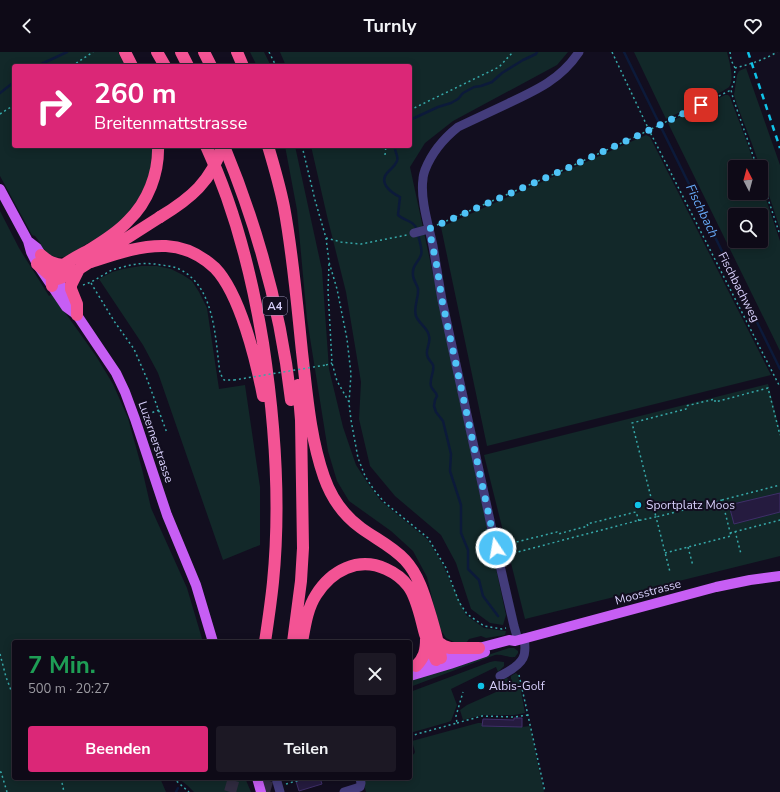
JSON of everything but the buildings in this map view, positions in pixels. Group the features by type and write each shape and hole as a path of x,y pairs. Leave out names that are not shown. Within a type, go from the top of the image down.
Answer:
{"highway":[{"path":"125,52 131,64"},
{"path":"157,52 164,64"},
{"path":"181,52 187,64"},
{"path":"237,52 242,64"},
{"path":"53,279 64,265 121,228 139,209 154,177 157,165 158,148"},
{"name":"A4","path":"207,148 236,222 254,292 271,398 276,465 277,512 273,581 265,640"},
{"path":"53,279 63,277 80,269 185,200 201,186 208,177 222,148"},
{"name":"A4","path":"224,148 241,189 255,232 275,304 285,356 302,472 303,548 301,581 293,640"},
{"path":"267,148 279,211 290,304 301,420 302,472"},
{"path":"268,148 277,177 284,207 292,256 308,399 318,458 324,478 329,491 337,504 348,517 360,528 397,552 414,572 425,597 438,642 439,662"},
{"path":"91,262 133,250 166,246 190,251 201,257 215,268 232,293 248,338 260,382 276,465"},
{"path":"39,260 64,265"},
{"path":"39,260 53,279"},
{"path":"77,315 77,304 70,289 74,277 80,269"},
{"path":"302,640 309,610 322,586 333,575 345,568 359,564 370,565 382,567 392,572 409,587 426,636 439,662"},
{"path":"412,670 425,656 426,636"},
{"path":"438,642 450,648 479,648"}],"main road":[{"path":"0,189 28,241 31,252 39,260"},
{"name":"Luzernerstrasse","path":"53,279 74,306 77,315 116,373 125,392 167,515 196,585 213,640"},
{"name":"Moosstrasse","path":"439,662 479,648 509,640 519,639 716,587 780,576"},
{"name":"Moosstrasse","path":"412,670 511,644 519,639"},
{"path":"258,780 261,792"}],"lane":[{"path":"500,676 509,671 523,658 525,650 514,626 442,300 437,267 421,232 423,178 435,151 449,134 458,127 548,83 563,71 579,52"},
{"path":"344,792 360,787 360,780"}],"path":[{"path":"75,64 93,52"},
{"path":"269,52 275,64"},
{"path":"412,109 499,67 513,52"},
{"name":"Fischbachweg","path":"612,52 649,130 780,388"},
{"path":"730,52 731,60 735,68 734,82 731,90 755,160"},
{"path":"735,68 773,55 777,52"},
{"path":"326,238 340,242 361,244 421,232 561,171 731,90"},
{"path":"0,114 12,106"},
{"path":"302,148 314,200 326,238 329,262 328,290 332,363 338,381 349,402"},
{"path":"385,155 386,148"},
{"path":"768,199 780,235"},
{"path":"329,262 337,289 347,339 351,374 349,402 358,458 365,476 384,502 428,538 446,568 458,602 467,614 484,626 502,629 514,626"},
{"path":"167,433 134,349 114,321 91,283 111,271 132,265 148,263 170,266 179,269 192,278 200,287 206,298 213,325 220,373 224,380 234,380 332,363"},
{"path":"670,572 632,423 686,409 686,406 715,399 715,402 768,388 780,435"},
{"path":"135,419 159,410"},
{"path":"638,521 636,512 587,524 588,526 558,534 557,532 508,545 510,554 780,486 780,489"},
{"path":"665,553 731,536 722,500"},
{"path":"730,533 780,520"},
{"path":"735,531 741,554"},
{"path":"688,547 693,566"},
{"path":"0,654 12,693"},
{"path":"516,665 545,792"},
{"path":"457,723 456,716 463,692"},
{"path":"412,735 482,716 528,715"},
{"path":"0,772 7,792"},
{"path":"61,780 64,792"},
{"path":"175,780 189,792"},
{"path":"278,785 300,780"}],"green space":[{"path":"0,52 118,52 124,64 12,64 12,148 153,148 148,178 143,190 133,207 122,219 111,229 67,256 53,256 40,247 41,244 35,236 32,235 0,176"},
{"path":"250,52 264,52 270,64 256,64"},
{"path":"280,52 568,52 557,65 453,121 425,143 410,167 506,615 503,625 490,623 471,609 456,563 441,535 395,496 370,466 359,419 361,382 346,292 311,148 412,148 412,64 285,64"},
{"path":"634,52 727,52 731,70 731,84 723,91 666,119"},
{"path":"746,68 780,165 780,229 768,192 768,160 758,160 734,95 739,71"},
{"path":"725,95 730,97 753,160 728,160 728,200 766,200 780,241 780,351 729,248 768,248 768,208 728,208 728,245 668,123"},
{"path":"646,135 650,137 771,375 487,446 441,227"},
{"path":"285,148 295,148 322,270 329,369 343,427 356,465 381,501 427,539 441,561 466,615 484,628 506,631 505,635 486,638 481,636 469,639 466,643 454,642 446,638 439,627 427,577 413,551 391,531 349,501 337,481 328,451 307,319 297,210"},
{"path":"0,211 19,248 49,296 52,294 96,356 113,384 128,418 151,508 187,588 202,640 12,640 12,780 161,780 166,792 0,792"},
{"path":"141,266 157,266 171,269 192,281 207,308 219,389 245,385 260,487 260,545 223,560 158,373 143,345 99,279 112,272"},
{"name":"Sportplatz Moos","path":"768,384 780,431 780,556 525,619 484,455"},
{"path":"509,648 514,648 518,651 515,657 495,655 412,686 412,680"},
{"path":"490,662 504,662 504,666 498,672 496,667 451,689 457,705 451,721 412,732 412,691"},
{"path":"516,673 518,675 525,713 514,715 483,715 463,720 460,710 467,705 505,688 502,680 507,678 509,680 511,679 511,676"},
{"path":"478,723 482,723 483,726 530,726 544,792 366,792 363,780 412,780 412,755 415,752 412,741"},
{"path":"180,780 246,780 251,792 194,792"}],"waterway":[{"path":"41,64 67,52"},
{"path":"412,119 438,107 451,103 458,99 463,93 474,87 492,82 502,73 536,54 537,52"},
{"name":"Fischbach","path":"624,52 780,369"},
{"path":"0,93 12,84"},
{"path":"395,148 397,161 386,175 384,179 385,183 392,192 400,197 398,215 414,224 417,230"},
{"path":"418,234 421,253 420,258 414,266 413,272 418,289 415,313 417,319 427,331 429,336 427,356 433,365 431,383 437,396 434,406 436,412 443,421 451,454 450,471 461,505 461,533 468,550 468,569 479,580 483,596 498,616"},
{"path":"176,792 178,788"}],"tunnel":[{"path":"230,792 233,780"},
{"path":"264,792 267,780"}],"railway":[{"path":"748,52 780,148"}],"place":[{"name":"Sportplatz Moos","path":"638,505"},
{"name":"Albis-Golf","path":"481,686"}],"route":[{"path":"496,548 442,300 429,229 561,171 701,105"}]}
